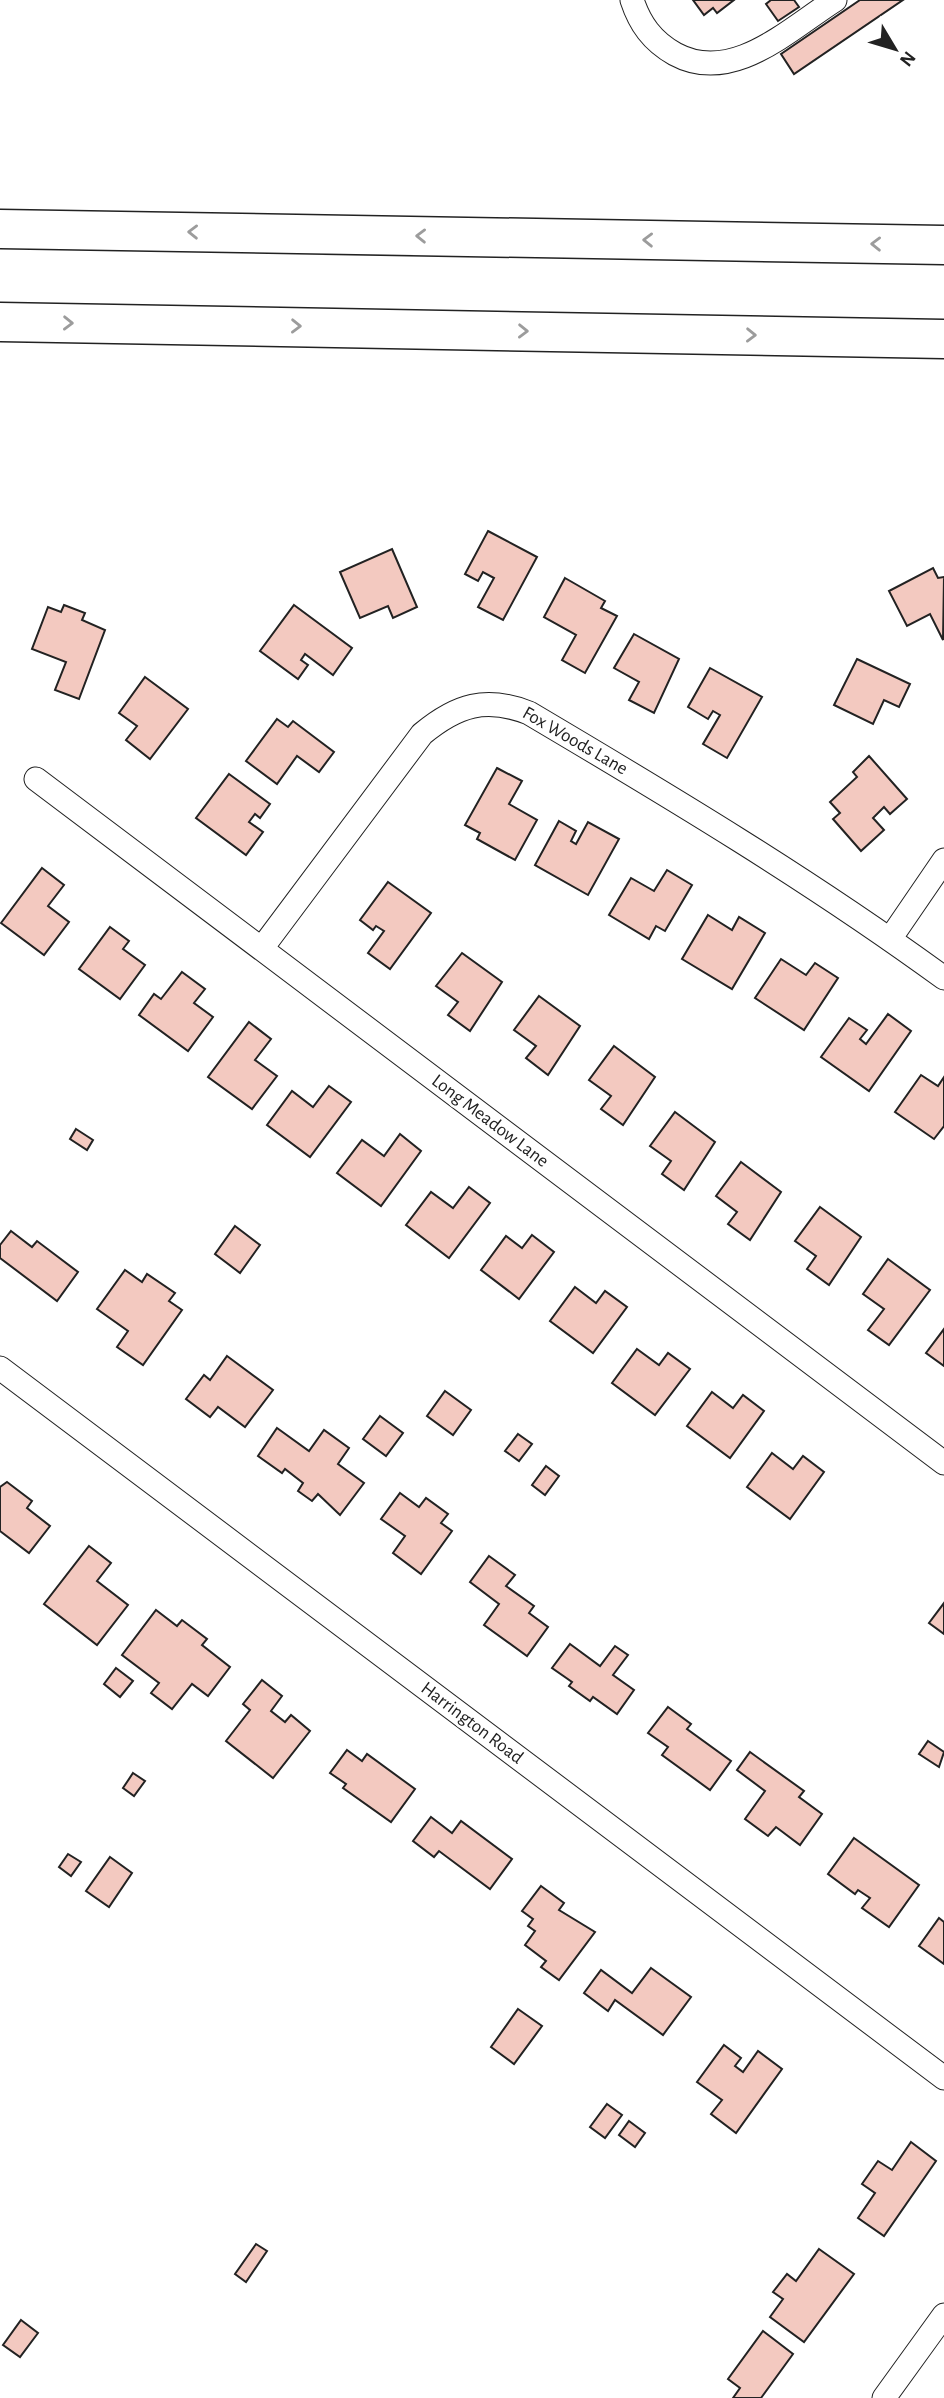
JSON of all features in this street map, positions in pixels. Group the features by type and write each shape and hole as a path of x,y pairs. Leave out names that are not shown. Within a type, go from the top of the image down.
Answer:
{"highway":[{"path":"0,229 944,245"},
{"path":"0,322 944,338"}],"street":[{"path":"632,0 639,20 666,49 686,60 709,65 747,57 835,0"},
{"name":"Fox Woods Lane","path":"262,948 422,734 452,713 479,704 506,704 529,713 689,807 804,879 944,978"},
{"name":"Long Meadow Lane","path":"36,779 944,1463"},
{"path":"890,939 944,860"},
{"name":"Harrington Road","path":"0,1368 944,2078"},
{"path":"884,2398 944,2315"}],"building":[{"path":"693,0 734,0 717,13 713,8 704,15"},
{"path":"771,0 794,0 799,7 778,21 766,4"},
{"path":"860,0 903,0 794,74 781,54"},
{"path":"488,531 537,557 503,620 478,607 494,578 483,572 478,581 465,574"},
{"path":"392,549 417,607 393,618 388,606 360,618 340,572"},
{"path":"933,568 938,578 944,577 943,640 930,614 907,626 889,591"},
{"path":"565,578 605,601 601,608 617,616 585,673 562,660 576,635 544,617"},
{"path":"64,605 85,613 82,620 105,630 79,699 55,690 66,662 32,649 48,607 61,612"},
{"path":"294,605 352,648 333,675 305,654 301,660 308,665 298,679 260,651"},
{"path":"634,634 679,659 654,713 629,700 639,682 614,668"},
{"path":"857,659 910,684 899,707 884,700 873,724 834,705"},
{"path":"710,668 762,697 727,758 703,744 720,715 713,711 708,719 688,707"},
{"path":"145,677 188,709 150,759 126,740 137,726 119,713"},
{"path":"277,719 288,727 293,721 334,752 319,772 297,756 277,784 246,761"},
{"path":"869,756 907,799 890,814 884,807 873,818 884,830 861,851 833,819 840,813 830,802 857,777 853,772"},
{"path":"497,768 522,781 509,804 537,820 515,860 477,839 480,833 465,825"},
{"path":"229,774 270,804 260,818 255,814 249,822 263,832 246,855 196,818"},
{"path":"559,821 576,831 571,841 576,844 588,822 619,839 588,895 535,865"},
{"path":"42,868 64,885 48,906 69,922 44,955 1,923"},
{"path":"667,870 692,885 665,931 656,926 649,939 609,915 631,878 654,891"},
{"path":"388,882 431,913 390,969 368,953 384,931 376,926 373,930 360,920"},
{"path":"708,915 732,930 739,917 765,933 732,989 682,959"},
{"path":"110,927 129,941 123,949 145,965 120,999 79,969"},
{"path":"462,953 502,982 470,1031 448,1015 458,1002 436,986"},
{"path":"781,959 806,975 815,963 838,978 804,1030 755,998"},
{"path":"182,972 205,989 194,1003 213,1017 188,1051 139,1015 154,994 161,999"},
{"path":"539,996 580,1026 548,1075 526,1058 536,1046 514,1030"},
{"path":"888,1014 911,1031 869,1091 821,1057 849,1018 867,1030 860,1039 866,1044"},
{"path":"249,1022 271,1039 255,1060 277,1076 252,1109 208,1077"},
{"path":"614,1046 655,1077 623,1125 601,1109 611,1096 589,1080"},
{"path":"921,1075 938,1086 944,1077 944,1126 934,1139 895,1112"},
{"path":"329,1086 351,1102 310,1157 267,1125 292,1091 313,1107"},
{"path":"675,1112 715,1142 684,1190 662,1174 671,1161 650,1146"},
{"path":"76,1129 93,1140 87,1150 70,1139"},
{"path":"400,1134 421,1151 381,1206 337,1173 362,1140 384,1156"},
{"path":"741,1162 781,1192 750,1240 728,1224 737,1212 716,1196"},
{"path":"469,1187 490,1203 449,1258 406,1225 431,1192 453,1208"},
{"path":"820,1207 861,1237 829,1285 807,1269 816,1256 795,1241"},
{"path":"235,1226 260,1245 240,1273 215,1254"},
{"path":"11,1231 32,1247 37,1241 78,1272 57,1301 0,1258 0,1245"},
{"path":"532,1235 554,1252 519,1299 481,1270 506,1236 522,1248"},
{"path":"888,1259 930,1290 889,1345 868,1330 884,1309 863,1294"},
{"path":"125,1270 142,1282 147,1274 175,1293 169,1301 182,1310 143,1365 117,1347 128,1331 97,1309"},
{"path":"575,1287 596,1303 605,1291 627,1307 593,1353 550,1321"},
{"path":"944,1329 944,1366 926,1353"},
{"path":"637,1349 659,1365 668,1353 690,1369 655,1415 612,1383"},
{"path":"227,1356 273,1390 245,1427 218,1407 210,1417 186,1399 204,1375 210,1380"},
{"path":"445,1391 471,1410 453,1435 427,1416"},
{"path":"712,1392 733,1408 743,1395 764,1411 730,1458 687,1426"},
{"path":"380,1416 403,1433 386,1456 363,1439"},
{"path":"277,1428 309,1451 324,1430 349,1448 338,1464 364,1483 340,1515 318,1494 312,1501 298,1491 303,1483 285,1469 282,1473 258,1456"},
{"path":"518,1434 532,1444 519,1461 505,1451"},
{"path":"772,1453 793,1469 803,1456 824,1472 790,1519 747,1487"},
{"path":"546,1466 559,1476 545,1495 532,1485"},
{"path":"7,1482 32,1501 27,1508 50,1526 29,1553 0,1531 0,1487"},
{"path":"400,1493 419,1507 426,1498 448,1514 441,1523 452,1531 421,1574 393,1553 405,1536 381,1519"},
{"path":"89,1546 111,1563 97,1581 128,1605 97,1645 44,1604"},
{"path":"489,1556 515,1575 506,1586 534,1606 529,1613 548,1627 527,1656 484,1625 499,1604 470,1582"},
{"path":"944,1603 944,1634 929,1623"},
{"path":"156,1610 177,1626 182,1620 207,1639 202,1645 230,1667 208,1696 192,1684 172,1709 151,1693 159,1683 122,1655"},
{"path":"570,1644 600,1666 615,1646 628,1655 613,1675 634,1690 617,1714 593,1697 590,1701 569,1686 572,1682 552,1668"},
{"path":"116,1668 133,1681 120,1697 104,1684"},
{"path":"262,1680 282,1696 271,1711 285,1722 291,1715 310,1731 273,1778 226,1741 250,1710 243,1704"},
{"path":"668,1707 691,1724 687,1729 731,1761 710,1790 662,1755 668,1747 648,1733"},
{"path":"928,1741 944,1752 939,1767 919,1754"},
{"path":"347,1750 362,1761 367,1754 415,1789 391,1822 343,1788 346,1784 330,1773"},
{"path":"750,1752 804,1791 799,1797 822,1814 800,1845 776,1827 768,1836 745,1819 765,1791 737,1770"},
{"path":"133,1773 145,1781 134,1796 123,1788"},
{"path":"431,1817 452,1833 461,1821 512,1859 490,1889 439,1851 434,1857 413,1841"},
{"path":"854,1838 919,1885 889,1927 862,1908 870,1898 858,1890 855,1894 828,1874"},
{"path":"68,1854 81,1862 71,1876 59,1867"},
{"path":"110,1857 132,1873 109,1907 86,1891"},
{"path":"541,1886 564,1903 559,1910 595,1932 559,1980 541,1967 546,1961 525,1945 535,1931 528,1926 533,1919 522,1911"},
{"path":"939,1918 944,1922 944,1964 919,1946"},
{"path":"651,1968 691,1997 663,2035 615,2000 608,2011 584,1993 601,1970 632,1993"},
{"path":"518,2009 542,2026 514,2064 491,2047"},
{"path":"724,2045 741,2058 735,2066 743,2072 758,2051 782,2069 736,2133 711,2114 722,2100 697,2082"},
{"path":"607,2104 622,2115 605,2138 590,2127"},
{"path":"629,2121 645,2133 635,2147 619,2135"},
{"path":"911,2142 936,2161 884,2236 858,2218 875,2193 862,2184 878,2161 892,2170"},
{"path":"256,2244 267,2251 246,2282 235,2274"},
{"path":"819,2249 854,2274 804,2342 770,2317 783,2299 773,2292 787,2274 796,2281"},
{"path":"21,2320 38,2333 20,2357 3,2345"},
{"path":"763,2331 793,2354 761,2398 733,2398 740,2388 728,2379"}]}
